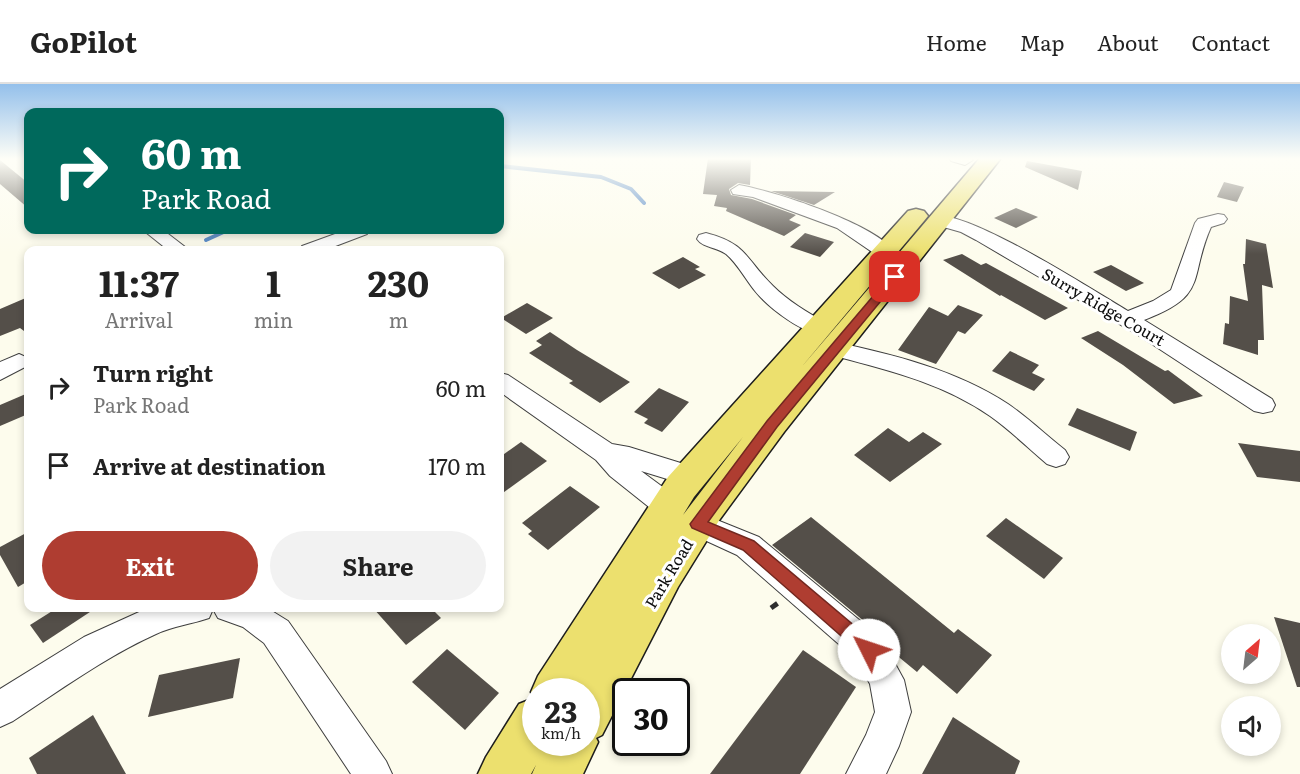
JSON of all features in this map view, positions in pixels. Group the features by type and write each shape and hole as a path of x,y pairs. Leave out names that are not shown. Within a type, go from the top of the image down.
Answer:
{"main road":[{"name":"Park Road","path":"600,693 664,575 697,524 772,424 885,252 941,190"},
{"name":"Park Road","path":"563,678 690,476 827,339 939,220 954,190"},
{"path":"503,774 522,743"},
{"path":"557,774 567,756"}],"street":[{"path":"740,190 757,193 843,224 885,252"},
{"path":"1127,319 1165,303 1177,294 1184,285 1204,223 1218,219"},
{"name":"Surry Ridge Court","path":"939,220 967,228 983,236 1127,319 1263,405"},
{"path":"157,234 174,246"},
{"path":"319,246 351,234"},
{"path":"706,239 732,249 764,289 827,339 941,378 992,406 1056,457"},
{"path":"504,384 605,453 620,470 669,507"},
{"path":"605,453 629,457 690,476"},
{"path":"697,524 748,546 869,650 887,680 893,712 882,746 864,774"},
{"path":"0,709 133,628 177,612"},
{"path":"246,612 276,632 373,774"}],"building":[{"path":"7,190 24,190 24,205"},
{"path":"704,190 729,190 731,195 752,199 796,215 789,220 801,225 784,236 726,211 727,208 714,206 717,195 703,194"},
{"path":"1220,190 1243,190 1237,202 1217,197"},
{"path":"771,191 835,192 814,205"},
{"path":"1016,208 1038,217 1016,228 994,218"},
{"path":"805,233 834,242 820,257 790,247"},
{"path":"1246,239 1266,244 1273,288 1262,285 1264,340 1258,340 1258,355 1223,344 1225,323 1229,324 1230,296 1248,301 1243,264 1245,264"},
{"path":"962,254 981,265 986,263 1068,308 1045,320 1000,296 943,260"},
{"path":"683,257 700,267 695,269 706,275 679,289 652,273"},
{"path":"1111,265 1144,283 1126,291 1093,272"},
{"path":"24,299 24,331 20,328 0,336 0,309"},
{"path":"527,303 553,318 526,334 504,320 504,316"},
{"path":"958,305 983,315 965,334 958,331 936,364 898,350 929,307 948,316"},
{"path":"1098,331 1165,371 1168,370 1203,396 1174,404 1123,365 1081,338"},
{"path":"550,332 630,382 600,403 569,383 573,381 529,353 542,345 536,341"},
{"path":"1010,351 1039,365 1032,373 1045,379 1034,391 992,371"},
{"path":"659,388 689,402 662,432 644,423 648,419 634,412"},
{"path":"24,395 24,416 0,426 0,405"},
{"path":"1077,408 1137,432 1130,451 1068,425"},
{"path":"888,428 909,442 923,432 942,444 890,482 854,455"},
{"path":"521,442 547,461 504,492 504,454"},
{"path":"1238,443 1300,451 1300,482 1257,477"},
{"path":"570,486 600,507 548,550 528,534 532,531 522,523"},
{"path":"811,517 954,633 958,629 992,655 957,694 923,665 917,672 889,649 882,636 772,545"},
{"path":"1006,518 1063,558 1044,579 986,536"},
{"path":"24,534 24,583 18,587 0,555 0,547"},
{"path":"51,612 90,612 43,643 30,625"},
{"path":"377,612 435,612 441,618 406,645"},
{"path":"1274,617 1300,623 1300,687 1297,687 1281,638 1281,624 1276,624"},
{"path":"447,649 499,693 465,730 412,682"},
{"path":"803,650 856,687 800,774 710,774"},
{"path":"240,658 233,698 148,717 159,675"},
{"path":"93,715 126,774 37,774 29,758"},
{"path":"953,717 1020,761 1015,774 922,774"}],"waterway":[{"path":"632,190 644,203"},
{"path":"206,240 219,234"}],"route":[{"path":"869,650 748,546 734,538 697,524 772,424 895,277"}]}
